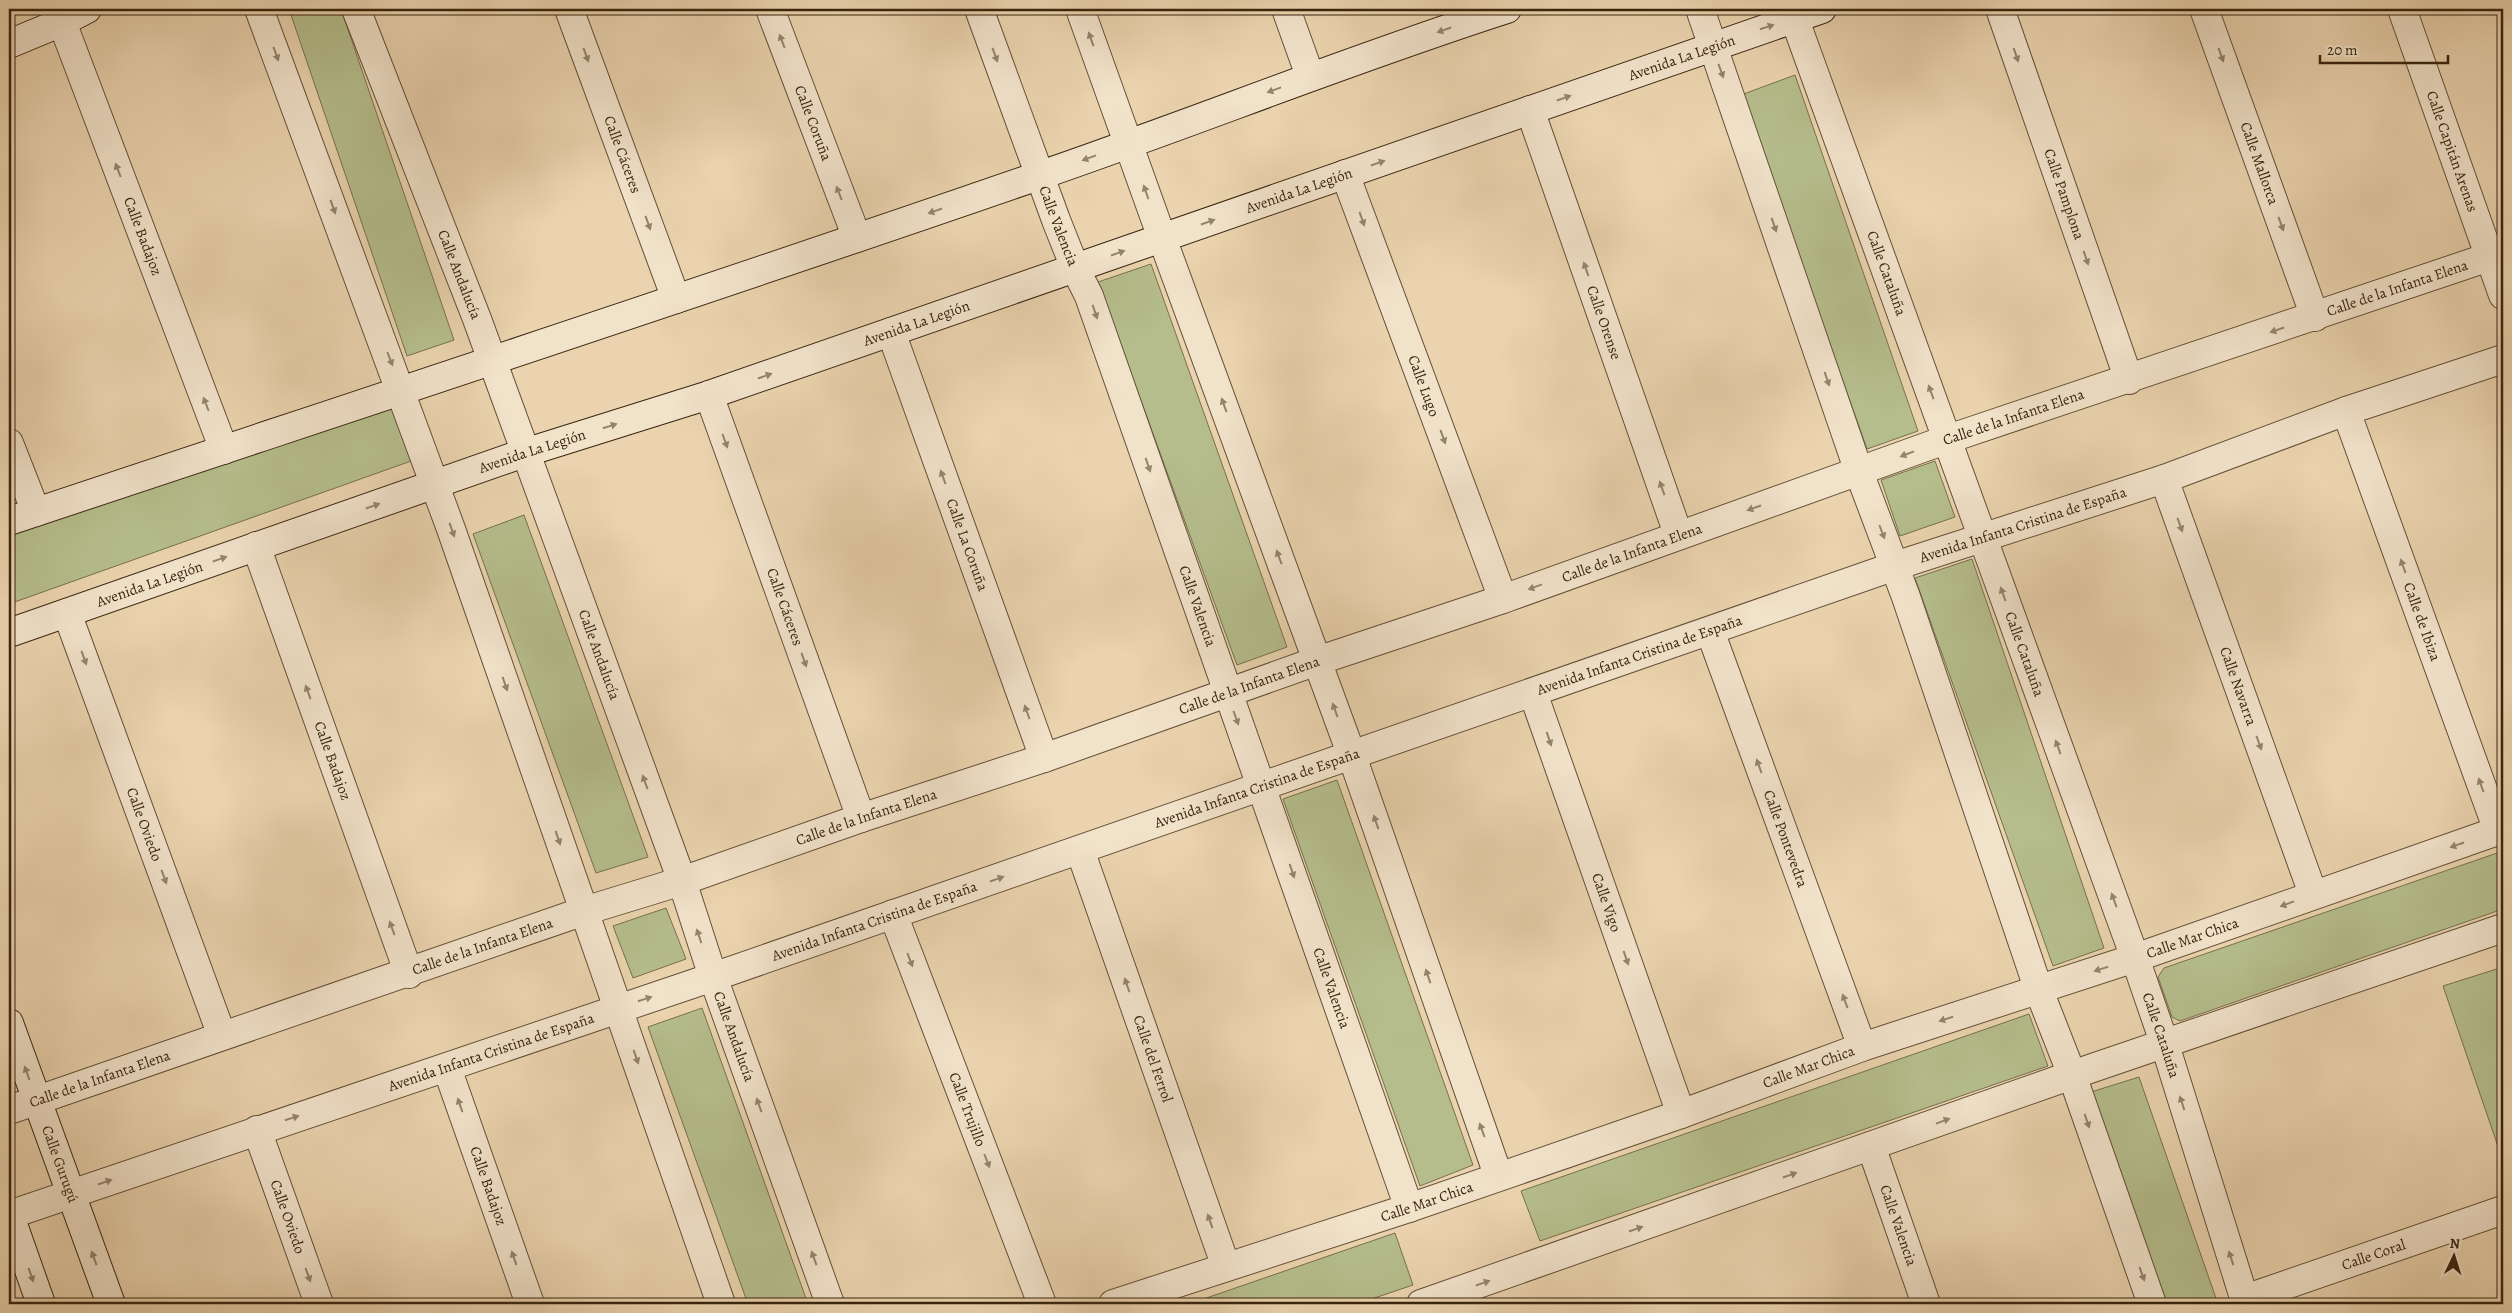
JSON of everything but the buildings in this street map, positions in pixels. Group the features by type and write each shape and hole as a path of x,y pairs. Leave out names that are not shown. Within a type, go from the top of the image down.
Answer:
{"street":[{"path":"9,44 62,22 87,9"},
{"path":"260,9 402,391 721,1304"},
{"name":"Calle Andalucía","path":"356,9 491,361 682,881 713,977 830,1304"},
{"name":"Calle Cáceres","path":"569,9 676,300"},
{"name":"Calle Coruña","path":"770,9 857,238"},
{"name":"Calle Valencia","path":"979,9 1075,268 1089,296 1409,1208"},
{"path":"1080,9 1352,756 1498,1176"},
{"path":"1286,9 1310,76"},
{"path":"1700,9 1859,472 1896,566 2038,988 2072,1075 2152,1304"},
{"name":"Avenida La Legión","path":"9,634 67,612 524,453 709,396 1712,46 1793,13 1822,9"},
{"name":"Calle Pamplona","path":"2000,9 2129,380"},
{"name":"Calle Mallorca","path":"2204,9 2315,317"},
{"name":"Calle Capitán Arenas","path":"2402,9 2503,295"},
{"path":"9,521 676,300 1041,175 1496,10"},
{"name":"Calle Cataluña","path":"1793,13 2135,958 2165,1045 2246,1302"},
{"name":"Calle Badajoz","path":"62,22 224,450"},
{"name":"Calle Orense","path":"1530,110 1678,534"},
{"name":"Calle Lugo","path":"1345,174 1503,599"},
{"name":"Calle de la Infanta Elena","path":"9,1110 409,974 584,911 682,881 861,818 1044,758 1317,661 1503,599 1678,534 1859,472 1948,439 2129,380 2489,257"},
{"name":"Calle La Coruña","path":"891,332 1044,758"},
{"name":"Avenida Infanta Cristina de España","path":"9,1214 713,977 1262,788 1896,566 2164,479 2346,411 2503,358"},
{"name":"Calle Cáceres","path":"709,396 861,818"},
{"name":"Calle de Ibiza","path":"2346,411 2500,830"},
{"path":"9,443 36,512"},
{"name":"Calle Navarra","path":"2164,479 2313,894"},
{"name":"Calle Badajoz","path":"256,546 409,974"},
{"name":"Calle Oviedo","path":"67,612 222,1036"},
{"name":"Calle Pontevedra","path":"1710,631 1862,1047"},
{"name":"Calle Vigo","path":"1533,693 1681,1114"},
{"name":"Calle Mar Chica","path":"1113,1304 1409,1208 1681,1114 1862,1047 2038,988 2135,958 2500,830"},
{"name":"Calle del Ferrol","path":"1080,850 1226,1267"},
{"name":"Calle Trujillo","path":"893,914 1042,1304"},
{"path":"1431,1303 2072,1075 2165,1045 2503,928"},
{"name":"Calle Gurugú","path":"9,1023 111,1304"},
{"name":"Calle Badajoz","path":"447,1068 530,1304"},
{"name":"Calle Oviedo","path":"257,1130 319,1304"},
{"name":"Calle Valencia","path":"1871,1146 1926,1304"},
{"name":"Calle Coral","path":"2246,1302 2503,1210"},
{"path":"9,1214 41,1304"}],"green space":[{"path":"289,9 341,9 454,340 407,356"},
{"path":"1795,75 1918,431 1867,449 1741,95"},
{"path":"1151,264 1287,647 1237,665 1098,282"},
{"path":"393,404 414,460 9,604 9,536"},
{"path":"1935,461 1955,517 1900,536 1881,480"},
{"path":"524,515 648,857 596,873 473,534"},
{"path":"1972,559 2104,948 2053,966 1915,578"},
{"path":"1337,780 1473,1165 1420,1186 1283,799"},
{"path":"2503,851 2503,909 2180,1021 2172,1017 2158,977 2164,968"},
{"path":"666,908 686,959 633,978 613,926"},
{"path":"2500,968 2503,975 2503,1161 2443,986"},
{"path":"702,1008 808,1304 748,1304 648,1027"},
{"path":"2029,1014 2048,1066 1540,1241 1521,1191"},
{"path":"2139,1077 2218,1304 2165,1304 2091,1092"},
{"path":"1395,1233 1413,1285 1357,1304 1189,1304"}]}
